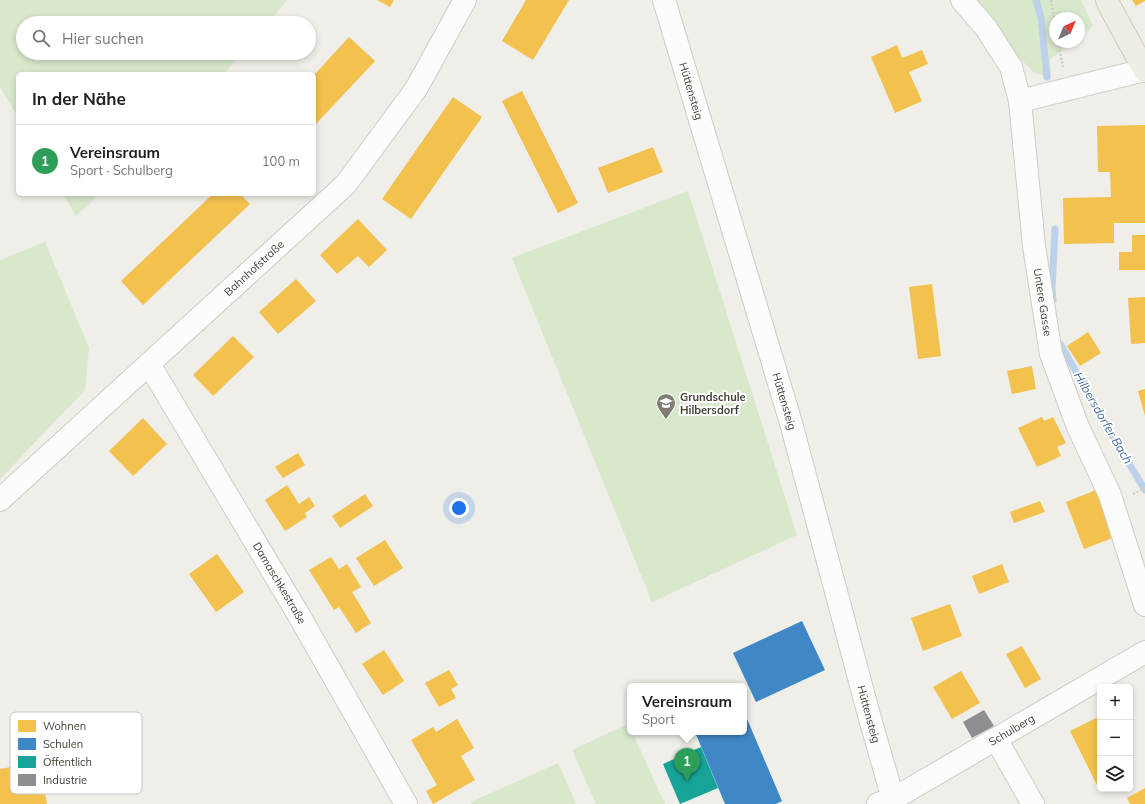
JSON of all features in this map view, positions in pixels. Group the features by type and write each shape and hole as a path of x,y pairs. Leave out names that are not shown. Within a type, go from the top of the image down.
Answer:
{"main road":[{"path":"1107,0 1145,70"}],"street":[{"name":"Bahnhofstraße","path":"0,500 346,184 416,89 465,0"},
{"name":"Hüttensteig","path":"664,0 791,423 869,716 889,802"},
{"name":"Untere Gasse","path":"962,0 986,28 1011,67 1020,101 1034,246 1051,354 1078,427 1110,495 1145,605"},
{"path":"1020,101 1145,70"},
{"name":"Damaschkestraße","path":"149,364 297,612 406,804"},
{"name":"Schulberg","path":"889,802 1145,652"},
{"path":"996,739 1033,804"}],"path":[{"path":"1051,0 1053,12"},
{"path":"1139,491 1145,488"}],"green space":[{"path":"0,0 287,0 274,16 16,16 16,60 236,60 226,72 16,72 16,114 0,87"},
{"path":"969,0 1081,0 1093,26 1085,33 1085,12 1049,12 1049,48 1066,48 1050,59 1051,78 1034,73"},
{"path":"688,191 797,535 652,602 512,258"},
{"path":"64,196 98,196 76,216"},
{"path":"45,242 89,348 85,390 0,479 0,260"},
{"path":"627,724 627,735 633,735 665,804 596,804 572,750"},
{"path":"558,763 576,804 472,804 471,802"}],"building: Wohnen":[{"path":"377,0 394,0 390,7"},
{"path":"526,0 569,0 533,60 502,41"},
{"path":"1132,0 1145,0 1145,1 1136,6"},
{"path":"349,37 375,61 316,124 316,73"},
{"path":"897,45 902,58 922,50 928,64 909,72 922,101 895,113 871,57"},
{"path":"522,91 578,203 558,213 502,101"},
{"path":"453,97 482,117 411,219 382,199"},
{"path":"1145,125 1145,223 1114,223 1114,243 1064,244 1063,198 1111,197 1110,172 1098,172 1097,126"},
{"path":"653,147 663,172 608,193 598,168"},
{"path":"211,196 242,196 250,204 143,305 121,281"},
{"path":"358,219 387,250 369,267 358,256 337,274 320,255"},
{"path":"1132,235 1145,235 1145,270 1119,270 1119,252 1132,252"},
{"path":"296,279 316,301 278,334 259,312"},
{"path":"932,284 941,356 918,359 909,287"},
{"path":"1145,297 1145,343 1131,344 1128,298"},
{"path":"1088,332 1101,353 1080,366 1067,346"},
{"path":"233,336 254,357 213,396 193,375"},
{"path":"1032,366 1036,389 1012,394 1007,371"},
{"path":"1145,389 1145,416 1138,391"},
{"path":"1042,417 1044,421 1053,417 1066,443 1057,447 1061,456 1037,467 1018,428"},
{"path":"143,418 167,444 133,476 109,451"},
{"path":"298,453 305,465 283,478 275,467"},
{"path":"287,485 299,504 309,497 315,506 305,513 307,517 285,531 265,500"},
{"path":"1096,490 1115,537 1084,549 1066,502"},
{"path":"365,494 373,506 340,528 332,516"},
{"path":"1040,501 1045,512 1014,523 1010,512"},
{"path":"385,540 403,568 374,586 356,558"},
{"path":"217,554 244,592 216,612 189,574"},
{"path":"331,557 339,569 347,564 361,587 352,592 371,623 356,633 339,607 334,610 309,570"},
{"path":"1002,564 1009,582 979,594 972,576"},
{"path":"950,604 962,636 923,651 911,618"},
{"path":"1022,646 1041,679 1025,688 1006,654"},
{"path":"384,650 404,681 383,695 362,664"},
{"path":"449,670 458,685 451,689 456,698 439,707 425,683"},
{"path":"961,671 980,703 952,719 933,687"},
{"path":"1097,718 1097,785 1070,731"},
{"path":"457,719 474,748 461,756 475,780 433,804 426,791 437,785 411,740 433,727 436,732"},
{"path":"10,767 10,794 45,794 47,804 0,804 0,769"},
{"path":"1145,788 1145,804 1130,804 1127,798"}],"building: Schulen":[{"path":"802,621 825,670 756,702 733,653"},
{"path":"747,719 782,801 776,804 725,804 696,735 747,735"}],"building: Öffentlich":[{"path":"701,747 718,788 680,804 663,764"}],"building: Industrie":[{"path":"984,710 994,726 972,738 963,722"}],"waterway":[{"name":"Hilbersdorfer Bach","path":"1036,0 1041,18 1047,77"},
{"name":"Hilbersdorfer Bach","path":"1053,300 1052,289 1055,229"},
{"name":"Hilbersdorfer Bach","path":"1061,345 1107,427 1145,490"}],"place":[{"name":"Grundschule Hilbersdorf","path":"666,420"},
{"name":"Vereinsraum","path":"687,781"}]}
